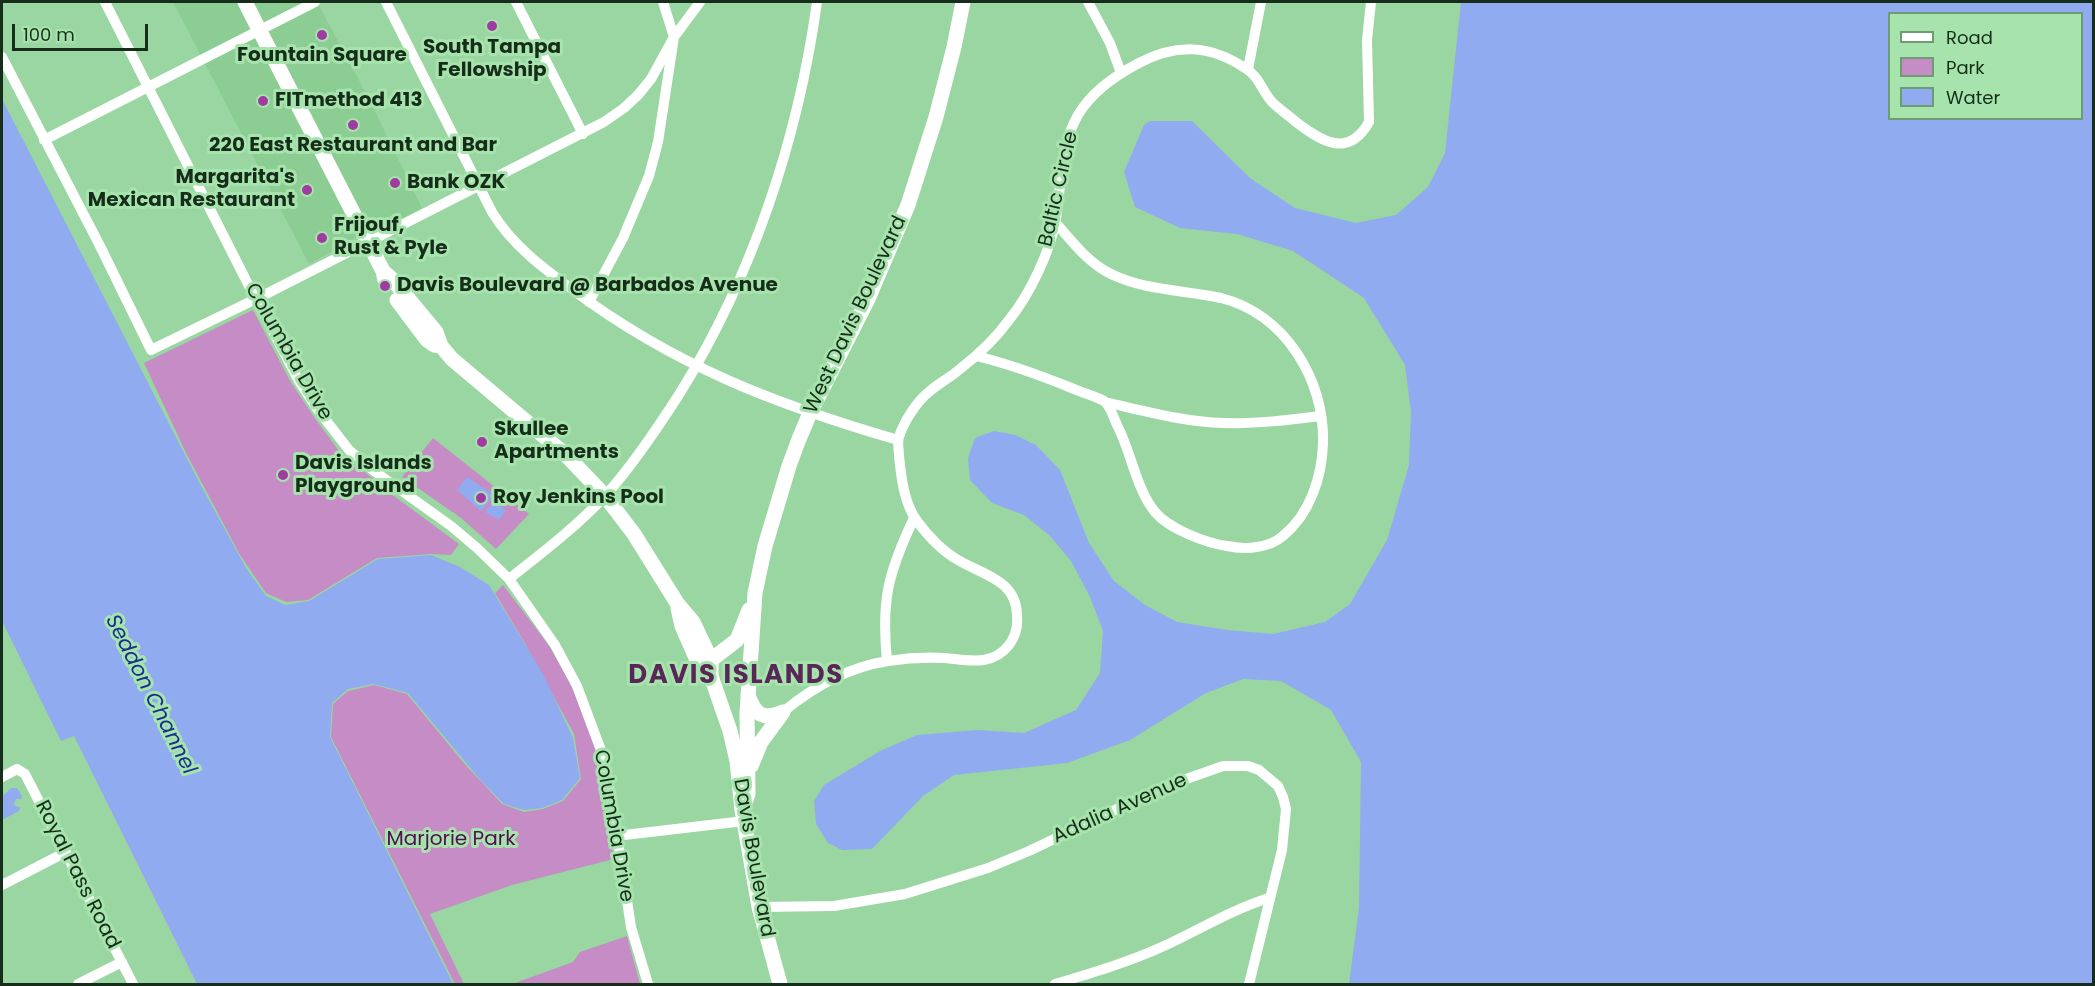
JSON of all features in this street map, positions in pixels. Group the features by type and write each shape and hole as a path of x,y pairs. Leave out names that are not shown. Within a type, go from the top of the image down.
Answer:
{"street":[{"name":"Columbia Drive","path":"105,2 256,299 312,400 349,450 465,537 509,579 555,645 577,686 602,753 612,802 631,927 648,984"},
{"path":"244,2 383,272 392,279 436,332 441,346 480,384 566,455 605,496 634,534 677,603 693,622 711,660 711,676"},
{"path":"44,140 315,2"},
{"path":"386,2 427,79 479,186 500,225 514,242 589,302 633,332 696,367 810,413 898,440 901,474 914,518 939,545 954,557 1004,584 1010,591 1017,609 1016,628 1009,645 994,657 986,660 926,658 887,661 822,684 774,716 761,715 753,707 748,695"},
{"path":"516,2 583,134"},
{"path":"589,302 623,238 649,176 665,107 674,37 663,2"},
{"path":"2,57 151,350 583,134 624,108 638,95 651,79 674,37 700,2"},
{"path":"509,579 551,546 605,496 658,428 696,367 738,282 766,214 779,175 801,95 817,2"},
{"name":"West Davis Boulevard","path":"711,660 737,640 744,625 755,593 765,546 783,484 810,413 868,299 908,205 936,117 963,2"},
{"path":"1088,2 1110,43 1121,73"},
{"path":"1261,2 1248,69 1258,79 1271,101 1315,137 1331,143 1353,140 1369,122 1367,40 1371,2"},
{"name":"Baltic Circle","path":"898,440 913,411 926,393 976,356 1009,321 1023,299 1041,263 1055,222 1064,150 1078,115 1103,87 1121,73 1149,58 1198,49 1222,55 1248,69"},
{"path":"1055,222 1087,257 1109,273 1153,287 1223,299 1247,308 1272,324 1288,340 1310,376 1318,398 1321,416 1323,439 1320,471 1308,504 1297,523 1281,538 1268,545 1235,548 1201,540 1173,526 1155,512 1137,476 1122,435 1105,402"},
{"path":"976,356 1043,376 1105,402 1158,414 1222,423 1277,421 1321,416"},
{"path":"887,661 884,621 887,590 897,555 914,518"},
{"name":"West Davis Boulevard","path":"743,816 748,794 746,728 755,593"},
{"path":"677,603 682,626 700,667 711,676"},
{"name":"Davis Boulevard","path":"711,676 730,731 737,761 743,816 759,907 780,984"},
{"path":"749,772 761,742 783,712"},
{"name":"Adalia Avenue","path":"759,907 834,906 915,891 987,868 1029,851 1161,788 1211,769 1235,765 1259,770 1278,786 1286,809 1284,839 1249,984"},
{"name":"Royal Pass Road","path":"2,777 17,769 25,774 133,984"},
{"path":"616,836 743,816"},
{"path":"2,885 66,852"},
{"path":"1055,984 1072,982 1113,967 1269,898"},
{"path":"78,984 122,962"}],"shaded area":[{"path":"173,2 317,2 369,99 422,208 381,229 357,237 309,264"}],"green space":[{"name":"Davis Islands Playground","path":"253,310 290,381 339,451 394,496 459,544 451,555 431,554 377,558 308,600 286,602 266,593 240,555 186,453 144,363"},
{"path":"433,438 529,514 496,549 461,518 402,477"},
{"name":"Marjorie Park","path":"503,585 550,647 572,687 598,754 614,859 512,885 430,914 464,984 455,984 331,737 333,704 348,691 374,685 407,694 463,762 502,804 524,812 543,809 563,801 581,779 574,734 495,593"},
{"path":"627,936 640,984 512,984 573,962 580,952"}],"water":[{"path":"1461,2 2093,2 2093,984 1349,984 1359,908 1361,762 1331,710 1281,681 1243,679 1206,693 1130,740 1067,763 954,775 923,796 872,849 842,850 828,843 816,824 814,801 824,785 880,751 917,735 978,730 1024,733 1076,710 1100,673 1103,631 1090,597 1071,561 1050,536 1024,515 992,503 970,480 968,458 975,438 994,431 1015,435 1036,445 1060,470 1089,543 1114,581 1145,605 1177,622 1273,634 1325,622 1350,604 1387,540 1409,465 1411,412 1405,365 1364,298 1293,251 1237,234 1180,228 1135,207 1124,172 1144,125 1150,121 1192,121 1250,178 1295,208 1356,223 1396,215 1428,187 1445,153"},
{"name":"Seddon Channel","path":"2,99 199,482 246,568 266,596 285,605 309,601 378,559 431,555 460,567 489,585 543,674 573,738 580,778 562,800 542,808 524,810 504,804 482,782 408,693 373,684 348,689 332,703 330,737 453,984 197,984 74,736 61,741 2,621"},
{"path":"467,477 494,495 481,511 457,490"},
{"path":"495,500 506,511 499,520 485,512"},
{"path":"12,788 17,788 22,796 14,803 15,806 20,807 19,811 2,820 2,796"}],"place":[{"name":"South Tampa Fellowship","path":"492,26"},
{"name":"Fountain Square","path":"322,35"},
{"name":"FITmethod 413","path":"263,101"},
{"name":"220 East Restaurant and Bar","path":"353,125"},
{"name":"Bank OZK","path":"395,183"},
{"name":"Margarita's Mexican Restaurant","path":"307,190"},
{"name":"Frijouf, Rust & Pyle","path":"322,238"},
{"name":"Davis Boulevard @ Barbados Avenue","path":"385,286"},
{"name":"Skullee Apartments","path":"482,442"},
{"name":"Davis Islands Playground","path":"283,475"},
{"name":"Roy Jenkins Pool","path":"481,498"}],"district":[{"name":"DAVIS ISLANDS","path":"736,676"}]}
